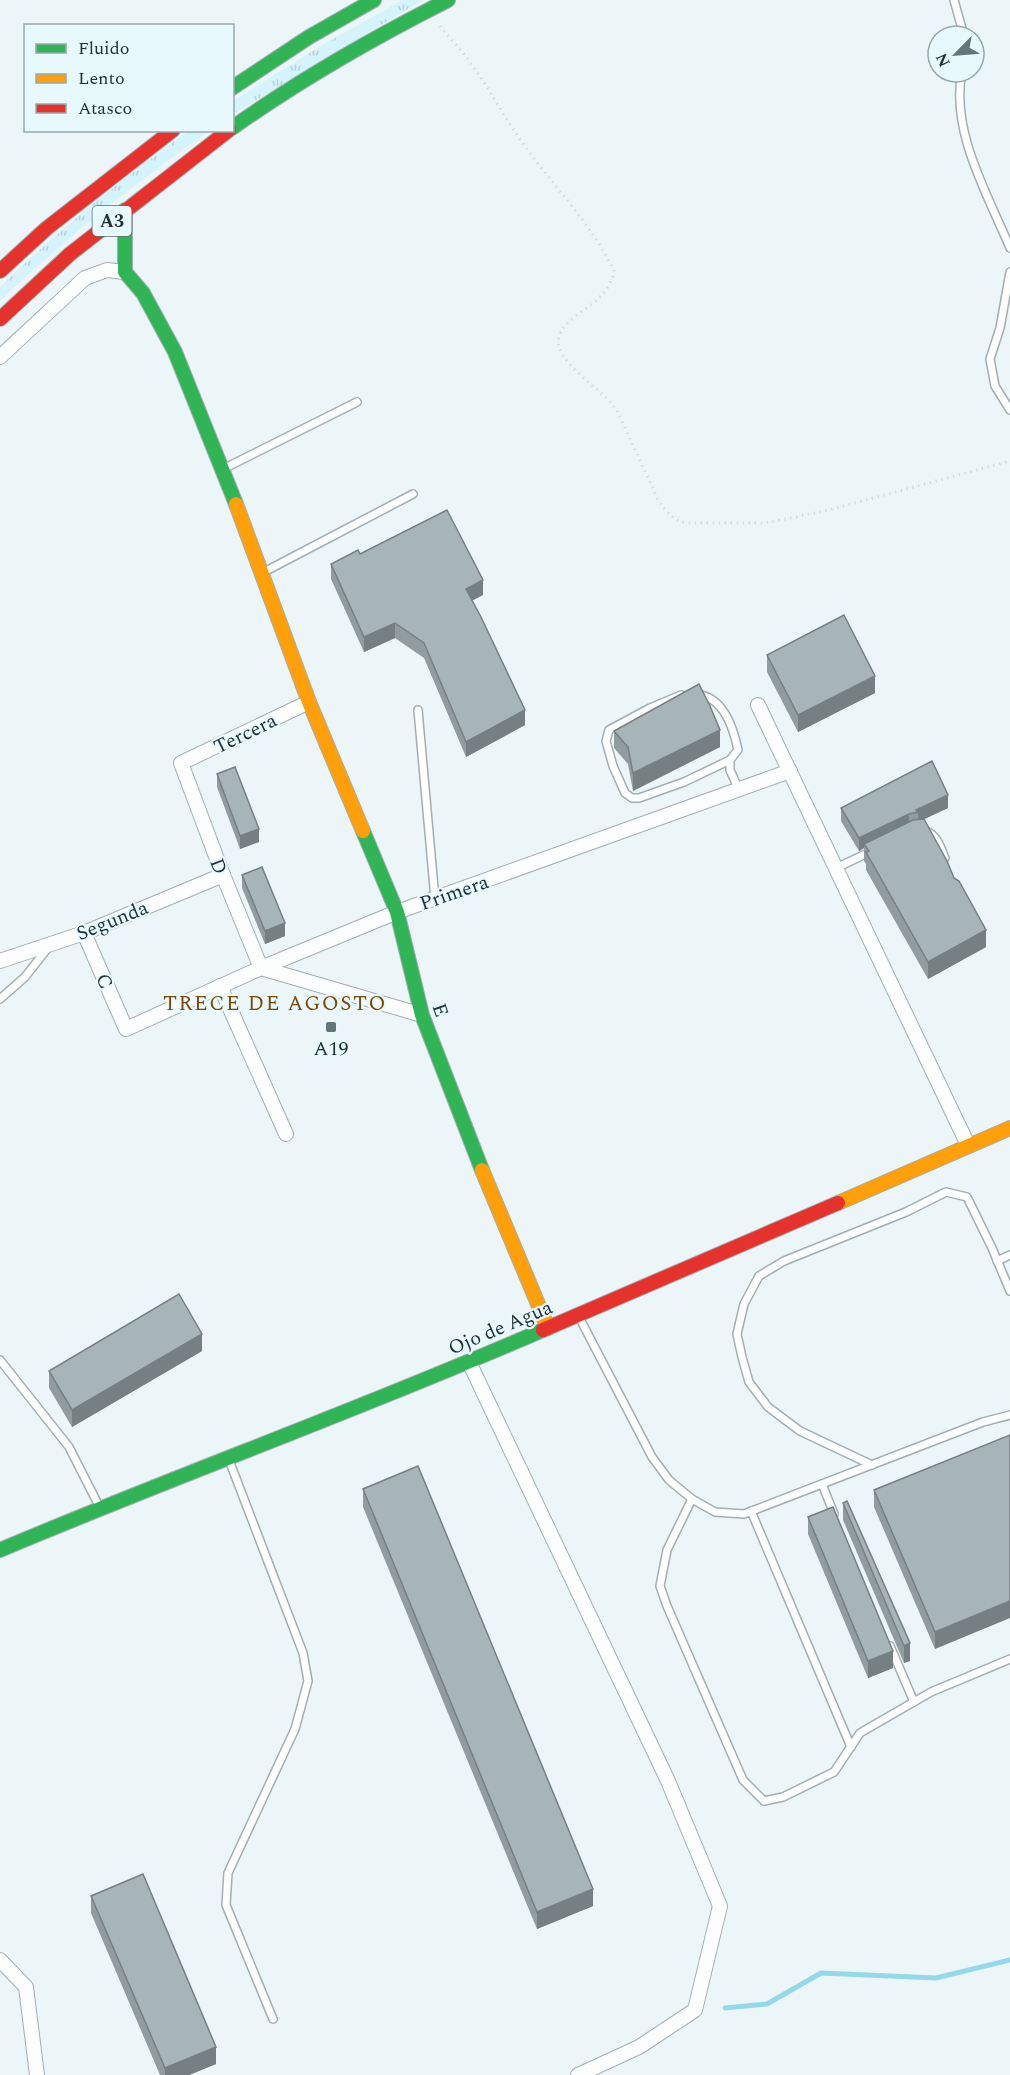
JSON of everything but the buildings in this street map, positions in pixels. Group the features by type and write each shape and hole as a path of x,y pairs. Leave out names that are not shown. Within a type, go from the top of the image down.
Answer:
{"main road":[{"path":"234,87 309,37 375,0"},
{"name":"A3","path":"234,127 325,66 448,0"},
{"name":"A3","path":"0,271 47,228 170,132"},
{"name":"A3","path":"0,319 70,254 227,132"},
{"path":"125,210 125,272"},
{"name":"E","path":"125,272 143,293 175,352 223,469 309,702 397,912 422,1015 480,1165 548,1328"},
{"name":"Ojo de Agua","path":"0,1550 469,1362 1010,1128"}],"street":[{"path":"0,357 85,278 107,270 125,272"},
{"name":"Tercera","path":"181,763 309,702"},
{"path":"758,705 968,1145"},
{"name":"D","path":"181,763 261,968"},
{"name":"Primera","path":"126,1029 261,968 397,912 790,771"},
{"name":"Segunda","path":"0,961 84,933 223,875"},
{"name":"C","path":"84,933 126,1029"},
{"path":"261,968 422,1015"},
{"path":"220,986 286,1134"},
{"path":"469,1362 668,1781 720,1906 694,2010 639,2047 578,2075"},
{"path":"2,1963 26,1987 37,2075"}],"lane":[{"path":"954,0 961,24"},
{"path":"961,84 960,113 968,147 1010,248"},
{"path":"1010,272 1000,328 990,359 995,386 1010,410"},
{"path":"223,469 357,402"},
{"path":"262,573 413,494"},
{"path":"730,760 684,782 639,798 632,798 625,793 613,766 606,741 609,730 650,708 685,693 706,694 717,701 734,732 738,750 730,760 730,770 739,790"},
{"path":"418,710 435,899"},
{"path":"923,831 930,832 937,840 946,861"},
{"path":"836,868 884,845"},
{"path":"0,999 25,977 50,944"},
{"path":"872,1465 800,1431 768,1407 749,1382 737,1334 744,1304 759,1276 784,1261 906,1212 946,1192 967,1197 998,1260 1010,1291"},
{"path":"998,1260 1010,1255"},
{"path":"578,1315 652,1457 669,1480 715,1512 744,1514 983,1422 1010,1415"},
{"path":"0,1360 69,1447 100,1508"},
{"path":"228,1458 303,1653 308,1682 295,1728 228,1873 226,1905 273,2019"},
{"path":"822,1484 836,1516"},
{"path":"692,1498 667,1550 660,1586 666,1606 744,1780 764,1801 783,1797 834,1772 860,1734 931,1692 1010,1659"},
{"path":"751,1511 851,1747"},
{"path":"886,1636 914,1702"}],"path":[{"path":"426,11 469,59 525,147 581,219 610,263 614,272 605,294 571,320 561,331 558,340 572,368 613,405 658,500 674,520 686,524 766,522 829,510 1010,461"}],"green space":[{"path":"403,0 423,0 234,113 234,100 319,47"},
{"path":"188,132 208,132 102,212 0,301 0,287 68,225"}],"waterway":[{"path":"725,2008 767,2004 821,1973 936,1978 1010,1960"}],"traffic: fast":[{"path":"234,87 309,37 374,0"},
{"path":"234,127 338,60 448,0"},
{"path":"125,210 125,272 143,293 175,352 236,504"},
{"path":"363,831 397,912 422,1015 482,1170"},
{"path":"0,1550 408,1387 543,1330"}],"traffic: slow":[{"path":"236,504 309,702 363,831"},
{"path":"838,1203 1010,1128"},
{"path":"482,1170 548,1328"}],"traffic: jam":[{"path":"0,271 47,228 170,132"},
{"path":"0,319 70,254 226,132"},
{"path":"543,1330 838,1203"}],"place":[{"name":"A19","path":"331,1027"}],"district":[{"name":"TRECE DE AGOSTO","path":"275,1003"}]}
